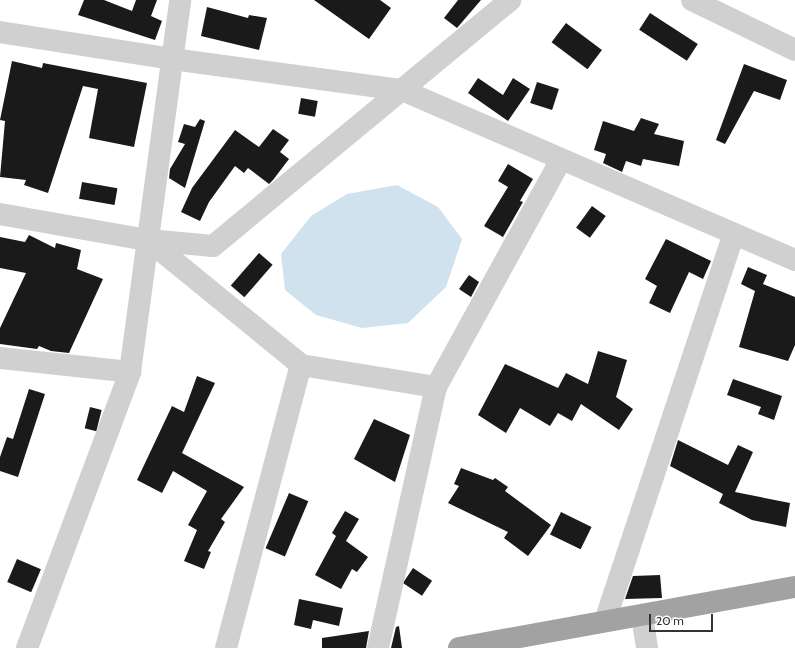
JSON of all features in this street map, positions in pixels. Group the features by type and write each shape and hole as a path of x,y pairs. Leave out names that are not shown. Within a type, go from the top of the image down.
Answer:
{"highway":[{"path":"459,648 497,645 605,621 642,616 795,586"}],"street":[{"path":"27,648 130,372 180,0"},
{"path":"0,214 148,240 213,246 510,0"},
{"path":"692,0 795,50"},
{"path":"0,32 172,59 402,90 795,260"},
{"path":"378,648 436,387 561,160"},
{"path":"605,621 734,234"},
{"path":"148,240 301,365 436,387"},
{"path":"0,358 130,372"},
{"path":"226,648 301,365"},
{"path":"642,616 648,648"}],"water":[{"path":"397,185 438,207 462,239 446,287 408,323 362,328 316,315 285,290 281,254 311,216 347,194"}],"building":[{"path":"84,0 104,0 132,11 136,0 157,0 151,16 162,21 155,40 78,15"},
{"path":"314,0 380,0 391,8 369,39"},
{"path":"458,0 481,0 457,28 444,18"},
{"path":"207,7 248,18 249,15 267,18 259,50 201,36"},
{"path":"650,13 698,44 687,61 639,30"},
{"path":"566,23 602,50 587,69 552,42"},
{"path":"12,61 42,68 43,63 147,83 134,147 89,138 98,89 83,86 48,193 24,185 26,180 0,177 5,121 0,120"},
{"path":"744,64 787,80 780,100 754,91 725,144 716,140"},
{"path":"478,78 503,95 513,78 530,89 508,121 468,93"},
{"path":"537,82 559,89 552,110 530,103"},
{"path":"301,98 318,101 315,117 298,114"},
{"path":"641,118 659,124 654,134 684,141 679,166 643,159 641,166 626,161 622,172 603,163 606,154 594,150 603,121 634,131"},
{"path":"200,119 205,121 185,188 169,178 170,169 185,144 178,142 184,124 195,127"},
{"path":"273,129 289,140 280,152 289,159 269,184 248,168 244,173 235,166 209,202 200,221 181,212 192,188 235,130 259,147"},
{"path":"508,164 533,179 520,201 523,202 503,237 484,226 508,187 498,181"},
{"path":"82,182 117,188 115,205 79,199"},
{"path":"592,206 606,216 590,238 576,228"},
{"path":"29,235 55,248 56,243 81,250 77,269 103,279 69,353 51,351 39,346 37,349 0,344 0,328 26,273 0,268 0,237 25,242"},
{"path":"666,239 711,261 703,279 689,272 670,313 649,303 657,286 645,279"},
{"path":"259,253 273,265 244,297 231,285"},
{"path":"748,267 767,275 763,284 795,297 795,345 788,361 739,347 755,291 741,284"},
{"path":"469,275 479,282 471,297 459,289"},
{"path":"598,351 627,360 616,397 633,409 619,430 581,404 572,421 558,413 550,426 520,408 506,433 478,415 505,364 558,388 566,373 588,384"},
{"path":"197,376 215,383 182,453 244,487 221,519 225,522 208,551 211,552 204,569 184,561 197,530 188,525 207,491 173,471 162,493 137,480 172,406 184,412"},
{"path":"733,379 782,396 774,420 758,414 761,407 727,395"},
{"path":"29,389 45,394 18,477 0,471 0,457 7,437 13,439"},
{"path":"90,407 102,410 96,431 85,428"},
{"path":"374,419 410,435 395,482 354,459"},
{"path":"678,440 728,465 738,445 753,452 735,492 790,503 786,527 752,520 719,503 723,494 670,466"},
{"path":"461,468 493,480 495,478 508,487 505,491 551,525 528,556 504,538 508,532 448,503 459,486 454,484"},
{"path":"289,493 308,501 285,556 266,548"},
{"path":"345,511 359,519 346,541 368,557 357,572 352,569 341,589 315,575 336,536 332,533"},
{"path":"561,512 592,527 581,549 550,534"},
{"path":"17,559 41,569 31,592 7,582"},
{"path":"413,568 432,581 422,596 403,583"},
{"path":"660,575 662,598 625,599 633,576"},
{"path":"299,599 343,608 339,626 313,620 311,629 294,625"},
{"path":"399,626 402,648 391,648 396,627"},
{"path":"369,631 366,648 322,648 322,638"}]}
